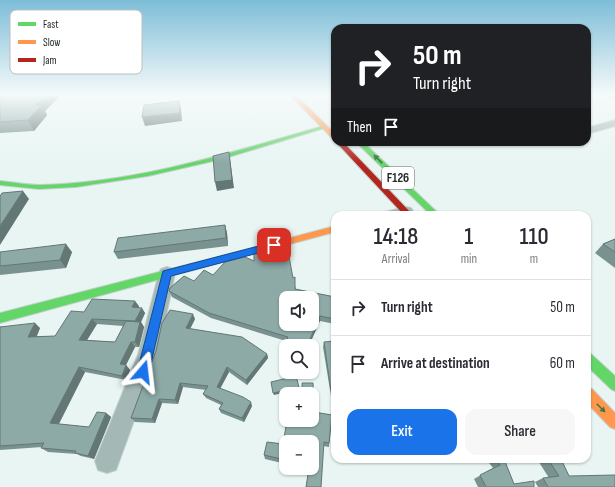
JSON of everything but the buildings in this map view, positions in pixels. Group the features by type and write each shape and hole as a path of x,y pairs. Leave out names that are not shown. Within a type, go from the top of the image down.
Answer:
{"street":[{"path":"316,118 331,134"},
{"path":"591,130 615,123"},
{"path":"0,183 38,187 104,182 181,168 325,127"},
{"name":"F126","path":"343,146 405,211"},
{"name":"F126","path":"363,146 432,211"},
{"path":"0,318 331,230"},
{"path":"107,460 143,372 167,273"},
{"path":"591,362 615,385"},
{"path":"591,398 615,422"}],"traffic: fast":[{"path":"0,183 39,187 112,181 184,166 325,127"},
{"path":"363,146 432,211"},
{"path":"0,318 256,250"},
{"path":"591,362 615,385"}],"traffic: slow":[{"path":"315,118 331,134"},
{"path":"256,250 331,230"},
{"path":"591,398 615,422"}],"traffic: jam":[{"path":"343,146 405,211"}],"route":[{"path":"143,372 167,273 274,245"}]}
